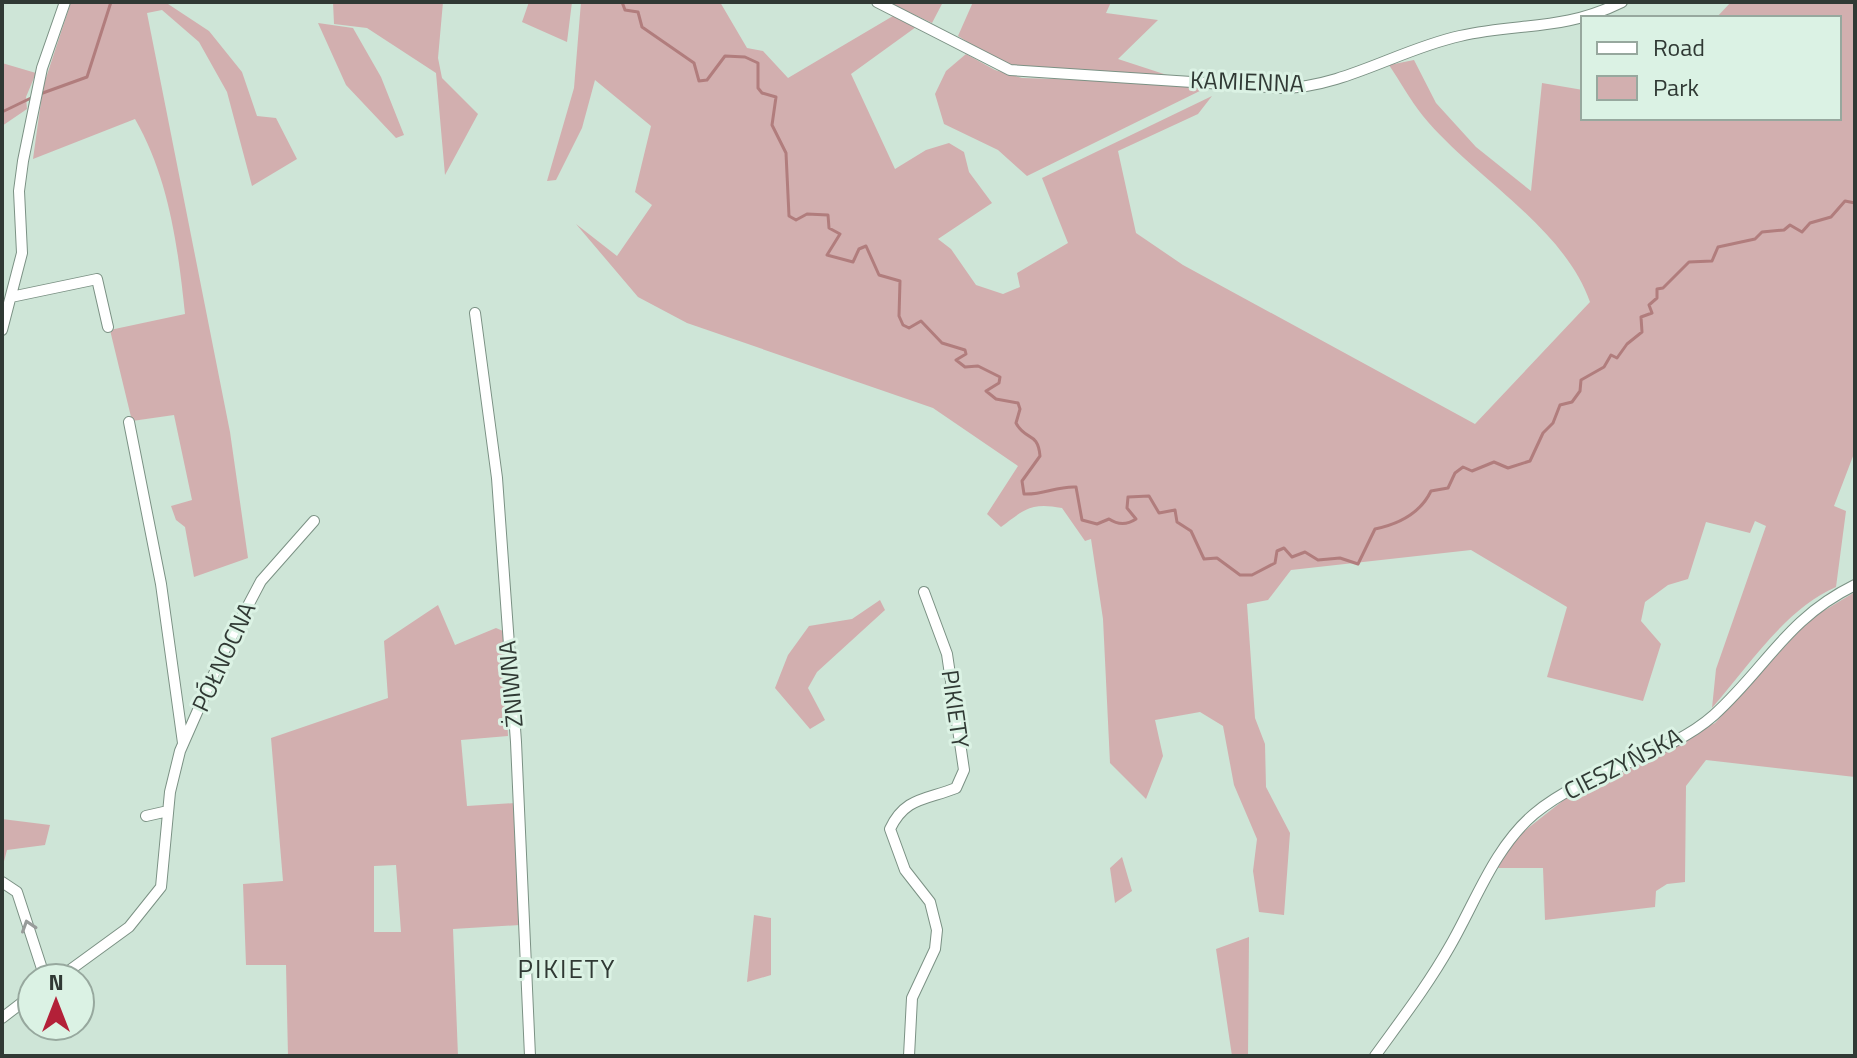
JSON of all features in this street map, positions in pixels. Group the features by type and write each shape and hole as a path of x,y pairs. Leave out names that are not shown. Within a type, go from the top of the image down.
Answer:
{"street":[{"path":"2,330 22,253 19,191 23,161 42,68 65,2"},
{"name":"KAMIENNA","path":"877,2 937,31 995,65 1019,72 1225,81 1283,88 1303,87 1329,80 1460,36 1561,24 1581,17"},
{"name":"KAMIENNA","path":"1583,16 1622,2"},
{"path":"11,297 97,279 108,327"},
{"name":"ŻNIWNA","path":"475,313 497,478 516,742 530,1056"},
{"path":"129,422 161,584 183,744"},
{"name":"PÓŁNOCNA","path":"81,962 129,927 161,887 168,811 183,744 224,651 261,581 314,521"},
{"name":"CIESZYŃSKA","path":"1375,1056 1434,972 1495,860 1532,816 1572,786 1672,741 1711,718 1799,621 1831,597 1855,585"},
{"name":"PIKIETY","path":"909,1056 912,998 932,957 937,930 930,902 905,870 890,829 898,812 909,802 956,788 964,770 947,654 924,592"},
{"path":"146,816 168,811"},
{"path":"2,882 17,892 40,962"}],"green space":[{"path":"71,2 165,2 209,31 242,72 257,116 276,118 297,159 252,186 227,92 199,42 162,10 147,13 230,432 248,558 194,577 185,527 176,520 171,506 192,500 174,415 132,421 110,330 185,314 175,238 156,165 135,119 33,159 43,87"},
{"path":"333,2 443,2 438,58 442,78 478,114 445,175 436,73 367,28 334,24"},
{"path":"529,2 572,2 567,42 522,22"},
{"path":"581,2 720,2 747,48 763,51 788,78 893,16 916,27 851,74 895,169 926,150 949,143 964,152 969,172 992,203 938,239 951,249 976,285 1003,294 1020,287 1017,273 1068,243 1042,178 1212,96 1198,114 1118,151 1136,233 1183,265 1475,424 1590,302 1560,250 1515,203 1443,138 1418,110 1389,65 1414,60 1436,103 1476,147 1531,191 1542,83 1581,90 1581,120 1841,120 1841,16 1718,16 1731,2 1855,2 1855,451 1834,506 1846,511 1836,587 1800,609 1784,624 1712,708 1716,669 1766,526 1755,521 1750,533 1706,522 1688,579 1668,585 1645,602 1641,621 1661,644 1643,701 1547,677 1567,607 1471,550 1291,570 1268,600 1247,604 1255,718 1265,744 1266,787 1290,833 1284,915 1259,912 1253,871 1257,839 1234,785 1223,726 1200,712 1155,720 1163,756 1146,799 1110,763 1103,619 1091,539 1085,541 1062,508 1029,508 1001,527 987,514 1018,466 933,408 687,323 638,297 576,224 617,256 652,205 635,192 651,126 595,80 582,128 556,180 547,181 574,88"},
{"path":"887,2 943,2 932,23"},
{"path":"973,2 1111,2 1106,13 1158,20 1118,59 1167,75 1027,69 996,60 958,36"},
{"path":"318,23 353,28 381,77 404,135 396,138 346,85"},
{"path":"966,54 995,70 1022,78 1214,84 1027,176 998,150 944,124 935,94 946,71"},
{"path":"2,63 36,73 26,97 27,109 2,126"},
{"path":"1855,592 1855,777 1706,760 1686,786 1685,882 1667,884 1656,891 1655,907 1545,920 1543,868 1498,868 1513,840 1579,788 1715,723 1810,619"},
{"path":"880,600 885,610 817,672 808,688 825,720 810,729 775,688 788,655 809,626 852,619"},
{"path":"438,605 455,645 496,628 503,631 508,736 461,740 467,806 516,803 520,925 453,929 458,1056 288,1056 286,965 246,965 243,884 283,881 271,738 388,698 384,641","holes":["396,865 401,932 374,932 374,866"]},
{"path":"2,819 50,825 45,845 7,850 2,869"},
{"path":"1122,857 1132,891 1115,903 1110,868"},
{"path":"754,915 771,918 771,975 747,982"},
{"path":"1249,937 1248,1056 1232,1056 1216,949"}],"waterway":[{"path":"40,94 87,77 111,2"},
{"path":"622,2 625,10 638,12 642,27 694,63 699,81 707,80 725,56 745,57 758,63 758,88 762,93 776,97 772,125 786,153 789,216 796,220 807,214 828,215 829,228 840,234 827,255 853,262 859,249 866,246 879,275 900,281 899,316 903,325 909,328 921,321 942,343 965,350 966,354 956,360 965,367 978,366 1000,377 999,383 986,391 996,399 1018,403 1020,409 1016,423 1034,439 1039,448 1040,456 1022,481 1024,494 1076,487 1082,520 1097,524 1109,519 1119,523 1133,521 1136,519 1127,508 1128,497 1149,496 1159,513 1175,510 1177,522 1191,531 1204,559 1217,558 1240,575 1252,575 1275,563 1277,551 1284,548 1292,557 1305,552 1318,560 1340,558 1358,564 1375,529 1408,517 1421,506 1431,491 1448,488 1455,473 1463,467 1472,471 1494,462 1508,468 1530,461 1560,405 1572,402 1580,391 1581,380 1604,367 1611,355 1617,358 1627,344 1642,332 1641,317 1652,313 1649,305 1657,298 1657,289 1663,288 1689,262 1712,261 1718,247 1755,239 1762,232 1784,230 1790,225 1802,232 1810,223 1831,217 1845,201 1855,203"},
{"path":"2,112 31,98"}],"district":[{"name":"PIKIETY","path":"567,969"}]}
